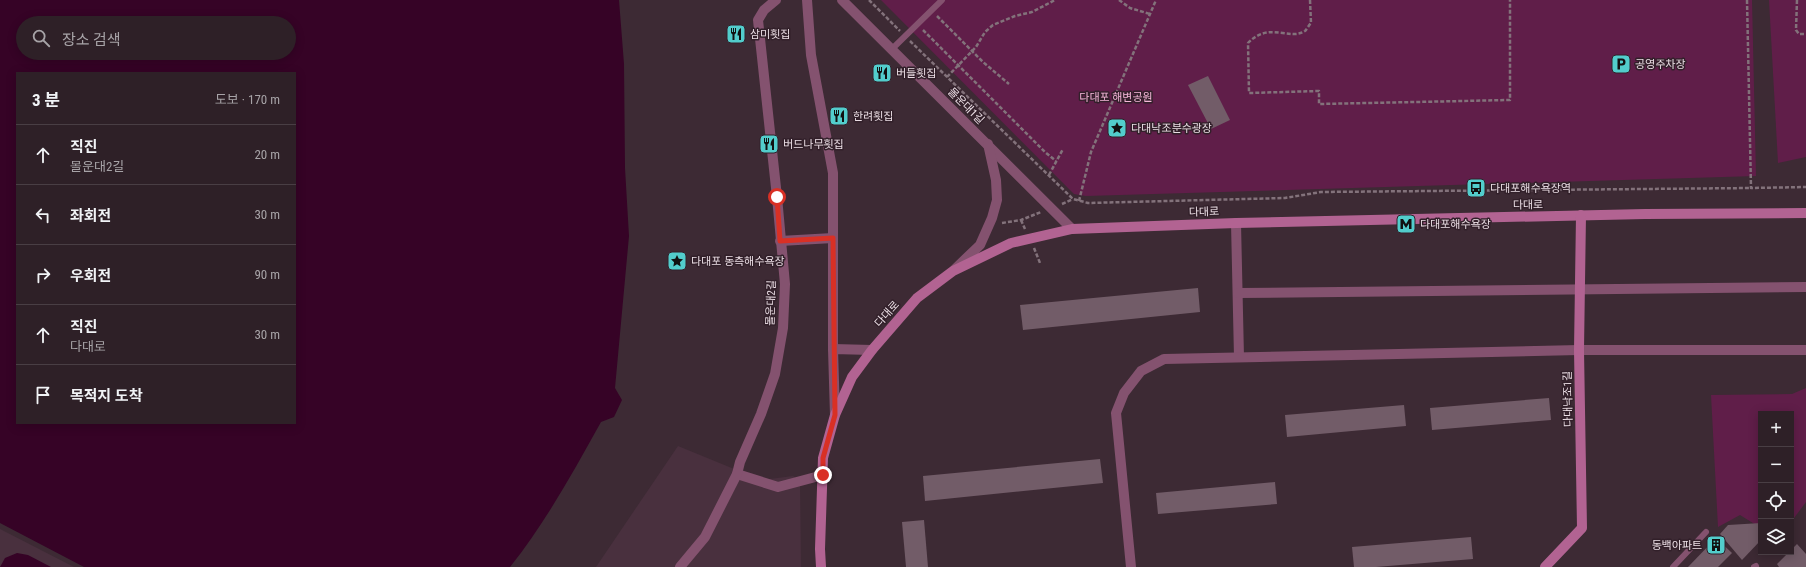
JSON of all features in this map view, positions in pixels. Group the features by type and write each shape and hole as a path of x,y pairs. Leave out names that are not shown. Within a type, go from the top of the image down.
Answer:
{"main road":[{"name":"다대로","path":"821,567 820,549 823,458 835,415 852,377 872,350 917,298 953,271 1010,243 1072,229 1236,223 1581,215 1806,213"},
{"name":"다대낙조1길","path":"1545,567 1582,528 1579,350 1581,215"}],"street":[{"name":"몰운대2길","path":"680,567 705,537 737,474 740,462 761,414 775,374 783,328 784,284 777,197 758,20 764,10 776,0"},
{"path":"807,0 811,55 833,173 833,349 835,415"},
{"name":"몰운대1길","path":"842,0 1072,229"},
{"path":"953,271 980,245 992,218 997,200 996,180 988,144"},
{"path":"1236,223 1240,357"},
{"path":"780,241 833,238"},
{"path":"1238,293 1806,287"},
{"path":"833,349 872,350"},
{"path":"1131,567 1116,413 1124,393 1141,371 1164,359 1579,350 1806,350"},
{"path":"737,474 778,487 823,475"}],"lane":[{"path":"892,49 942,0"},
{"path":"1673,567 1706,532"}],"path":[{"path":"869,0 1073,199"},
{"path":"947,77 971,51 985,32 993,25 1015,16 1032,12 1055,0"},
{"path":"1119,0 1130,8 1150,14"},
{"path":"1079,200 1091,152 1156,0"},
{"path":"1310,0 1311,23 1305,31 1297,33 1264,33 1253,38 1248,43 1249,93 1319,91 1319,104 1510,100 1510,0"},
{"path":"1747,0 1751,188"},
{"path":"1797,0 1796,30 1799,34 1806,34"},
{"path":"932,9 971,51 1009,84"},
{"path":"918,24 981,89 1056,161"},
{"path":"1049,175 1063,149"},
{"path":"1058,205 1073,199 1088,203 1285,198 1321,192 1806,187"},
{"path":"1001,224 1021,220 1044,211"}],"shaded area":[{"path":"0,0 619,0 624,64 625,168 629,236 615,388 622,400 614,417 601,422 547,515 510,567 84,567 0,523"},
{"path":"678,446 761,480 793,476 800,481 801,567 596,567"},
{"path":"0,529 74,567 0,567"},
{"path":"17,553 28,555 51,567 0,567 5,558"}],"green space":[{"name":"다대포 해변공원","path":"881,0 1752,0 1756,176 1086,196 1074,194"},
{"path":"1769,0 1806,0 1806,157 1778,163"},
{"path":"1806,388 1806,502 1794,518 1794,411 1758,411 1758,526 1740,515 1718,527 1711,395 1792,394"}],"building":[{"path":"1208,76 1230,120 1211,129 1188,85"},
{"path":"1198,288 1200,312 1023,330 1020,305"},
{"path":"1549,398 1551,420 1432,430 1430,408"},
{"path":"1404,405 1406,426 1287,437 1285,415"},
{"path":"1100,459 1103,483 925,501 923,476"},
{"path":"1275,482 1277,504 1158,514 1156,493"},
{"path":"924,520 928,567 906,567 902,522"},
{"path":"1758,523 1758,543 1742,560 1720,534 1728,525"},
{"path":"1471,537 1473,559 1376,567 1354,567 1352,547"},
{"name":"동백아파트","path":"1716,538 1732,553 1718,567 1688,567"},
{"path":"1797,544 1806,554 1806,567 1779,567 1777,564 1786,555 1794,555 1794,547"}],"place":[{"name":"삼미횟집","path":"736,34"},
{"name":"공영주차장","path":"1621,64"},
{"name":"버들횟집","path":"882,73"},
{"name":"한려횟집","path":"839,116"},
{"name":"다대낙조분수광장","path":"1117,128"},
{"name":"버드나무횟집","path":"769,144"},
{"name":"다대포해수욕장역","path":"1476,188"},
{"name":"다대포해수욕장","path":"1406,224"},
{"name":"다대포 동측해수욕장","path":"677,261"},
{"name":"동백아파트","path":"1716,545"}],"route":[{"path":"777,197 780,241 833,238 833,349 835,415 823,458 823,475"}]}
